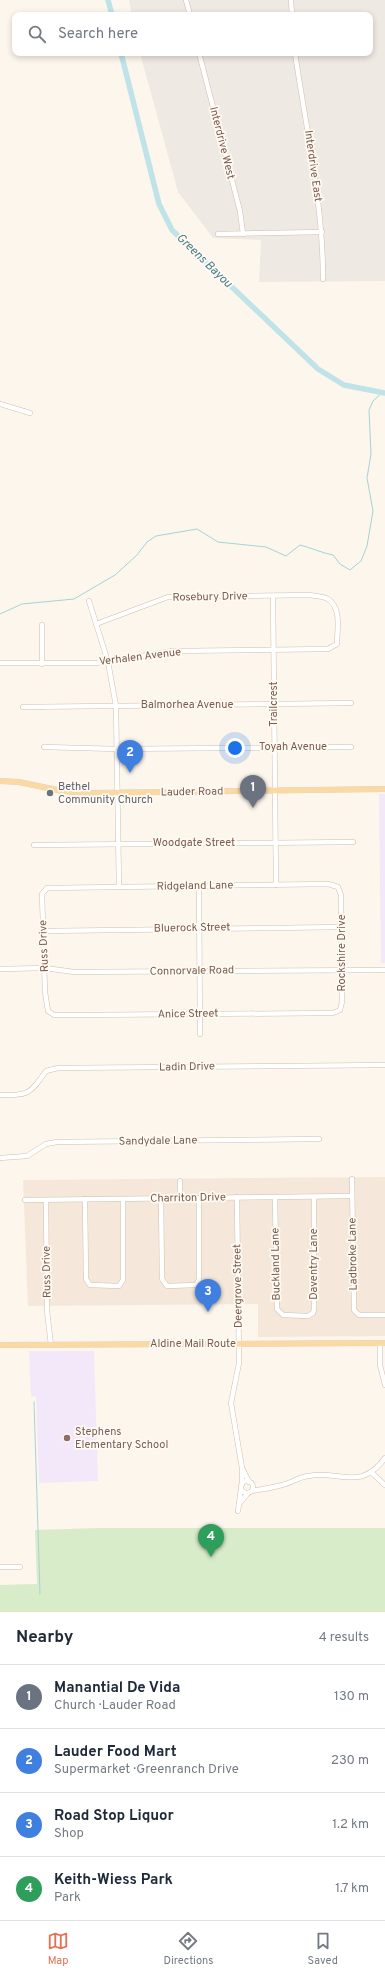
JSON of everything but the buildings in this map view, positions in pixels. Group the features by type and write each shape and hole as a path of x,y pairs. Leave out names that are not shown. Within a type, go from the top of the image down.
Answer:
{"main road":[{"name":"Lauder Road","path":"0,781 19,782 62,792 117,793 385,789"},
{"name":"Aldine Mail Route","path":"0,1345 382,1343"}],"street":[{"path":"186,0 189,12"},
{"path":"291,0 292,12"},
{"name":"Interdrive West","path":"200,56 240,211 243,234"},
{"name":"Interdrive East","path":"295,56 322,232 323,279"},
{"path":"218,234 322,232"},
{"path":"0,404 30,413"},
{"name":"Rosebury Drive","path":"96,624 168,597 309,595 328,599 336,609 338,620 337,644 328,649"},
{"name":"Trailcrest","path":"273,596 276,885"},
{"path":"89,601 108,662 116,706 119,886"},
{"path":"42,625 42,664"},
{"name":"Verhalen Avenue","path":"0,663 42,664 108,662 173,651 274,651 328,649"},
{"name":"Balmorhea Avenue","path":"23,707 351,703"},
{"name":"Toyah Avenue","path":"44,747 117,749 352,747"},
{"name":"Woodgate Street","path":"34,845 119,843 353,842"},
{"name":"Ridgeland Lane","path":"44,889 50,887 328,884 338,887 341,895"},
{"path":"199,886 200,1034"},
{"name":"Russ Drive","path":"44,889 42,894 46,1003"},
{"name":"Rockshire Drive","path":"338,1010 342,1002 341,895"},
{"name":"Bluerock Street","path":"43,931 341,927"},
{"name":"Connorvale Road","path":"0,969 45,968 74,972 385,970"},
{"name":"Anice Street","path":"46,1003 48,1011 54,1015 333,1013 338,1010"},
{"name":"Ladin Drive","path":"0,1095 19,1095 32,1091 46,1071 58,1068 385,1065"},
{"name":"Sandydale Lane","path":"0,1158 27,1156 46,1144 57,1142 319,1139"},
{"name":"Ladbroke Lane","path":"352,1178 353,1307 357,1314 385,1314"},
{"path":"180,1181 180,1198"},
{"name":"Charriton Drive","path":"25,1200 352,1196"},
{"name":"Buckland Lane","path":"275,1197 277,1309 283,1315 296,1316"},
{"name":"Daventry Lane","path":"296,1316 310,1315 314,1309 314,1197"},
{"path":"161,1198 162,1279 167,1286 183,1286 196,1285 199,1280 199,1198"},
{"name":"Deergrove Street","path":"237,1198 239,1363 231,1403 242,1468 242,1489"},
{"path":"85,1199 86,1279 90,1285 119,1286 123,1280 123,1199"},
{"name":"Russ Drive","path":"46,1200 47,1311 51,1345"},
{"path":"382,1343 380,1365 385,1385"},
{"path":"238,1511 242,1489 250,1492 282,1485 307,1476 320,1474 352,1478 376,1470 385,1458"},
{"name":"Deergrove Street","path":"242,1468 251,1483"},
{"path":"371,1472 385,1485"},
{"path":"242,1484 251,1483 265,1488"},
{"path":"240,1504 250,1492 251,1483"},
{"path":"0,1568 20,1567"}],"shaded area":[{"path":"129,0 385,0 385,281 259,282 261,240 213,238 178,192 141,56 373,56 373,12 131,12"},
{"path":"379,794 385,794 385,963 381,963"},
{"path":"385,1177 385,1336 258,1337 258,1304 28,1306 23,1180"},
{"name":"Stephens Elementary School","path":"29,1351 94,1351 98,1481 39,1483 36,1397 31,1396"}],"green space":[{"path":"99,1528 385,1528 385,1612 0,1612 0,1585 37,1584 35,1530"}],"waterway":[{"name":"Greens Bayou","path":"108,0 111,12"},
{"name":"Greens Bayou","path":"122,56 159,204 172,230 318,369 344,385 385,393"},
{"path":"0,614 22,604 74,599 115,575 137,555 147,542 156,536 197,529 218,542 266,547 286,556 300,545 333,555 340,564 350,570 361,561 367,546 373,511 367,478 371,454 369,410 373,401 383,392"},
{"path":"34,1402 40,1594"}],"place":[{"name":"Lauder Food Mart","path":"130,773"},
{"name":"Bethel Community Church","path":"50,793"},
{"name":"Manantial De Vida","path":"253,808"},
{"name":"Road Stop Liquor","path":"208,1312"},
{"name":"Stephens Elementary School","path":"67,1438"},
{"name":"Keith-Wiess Park","path":"211,1557"}]}
